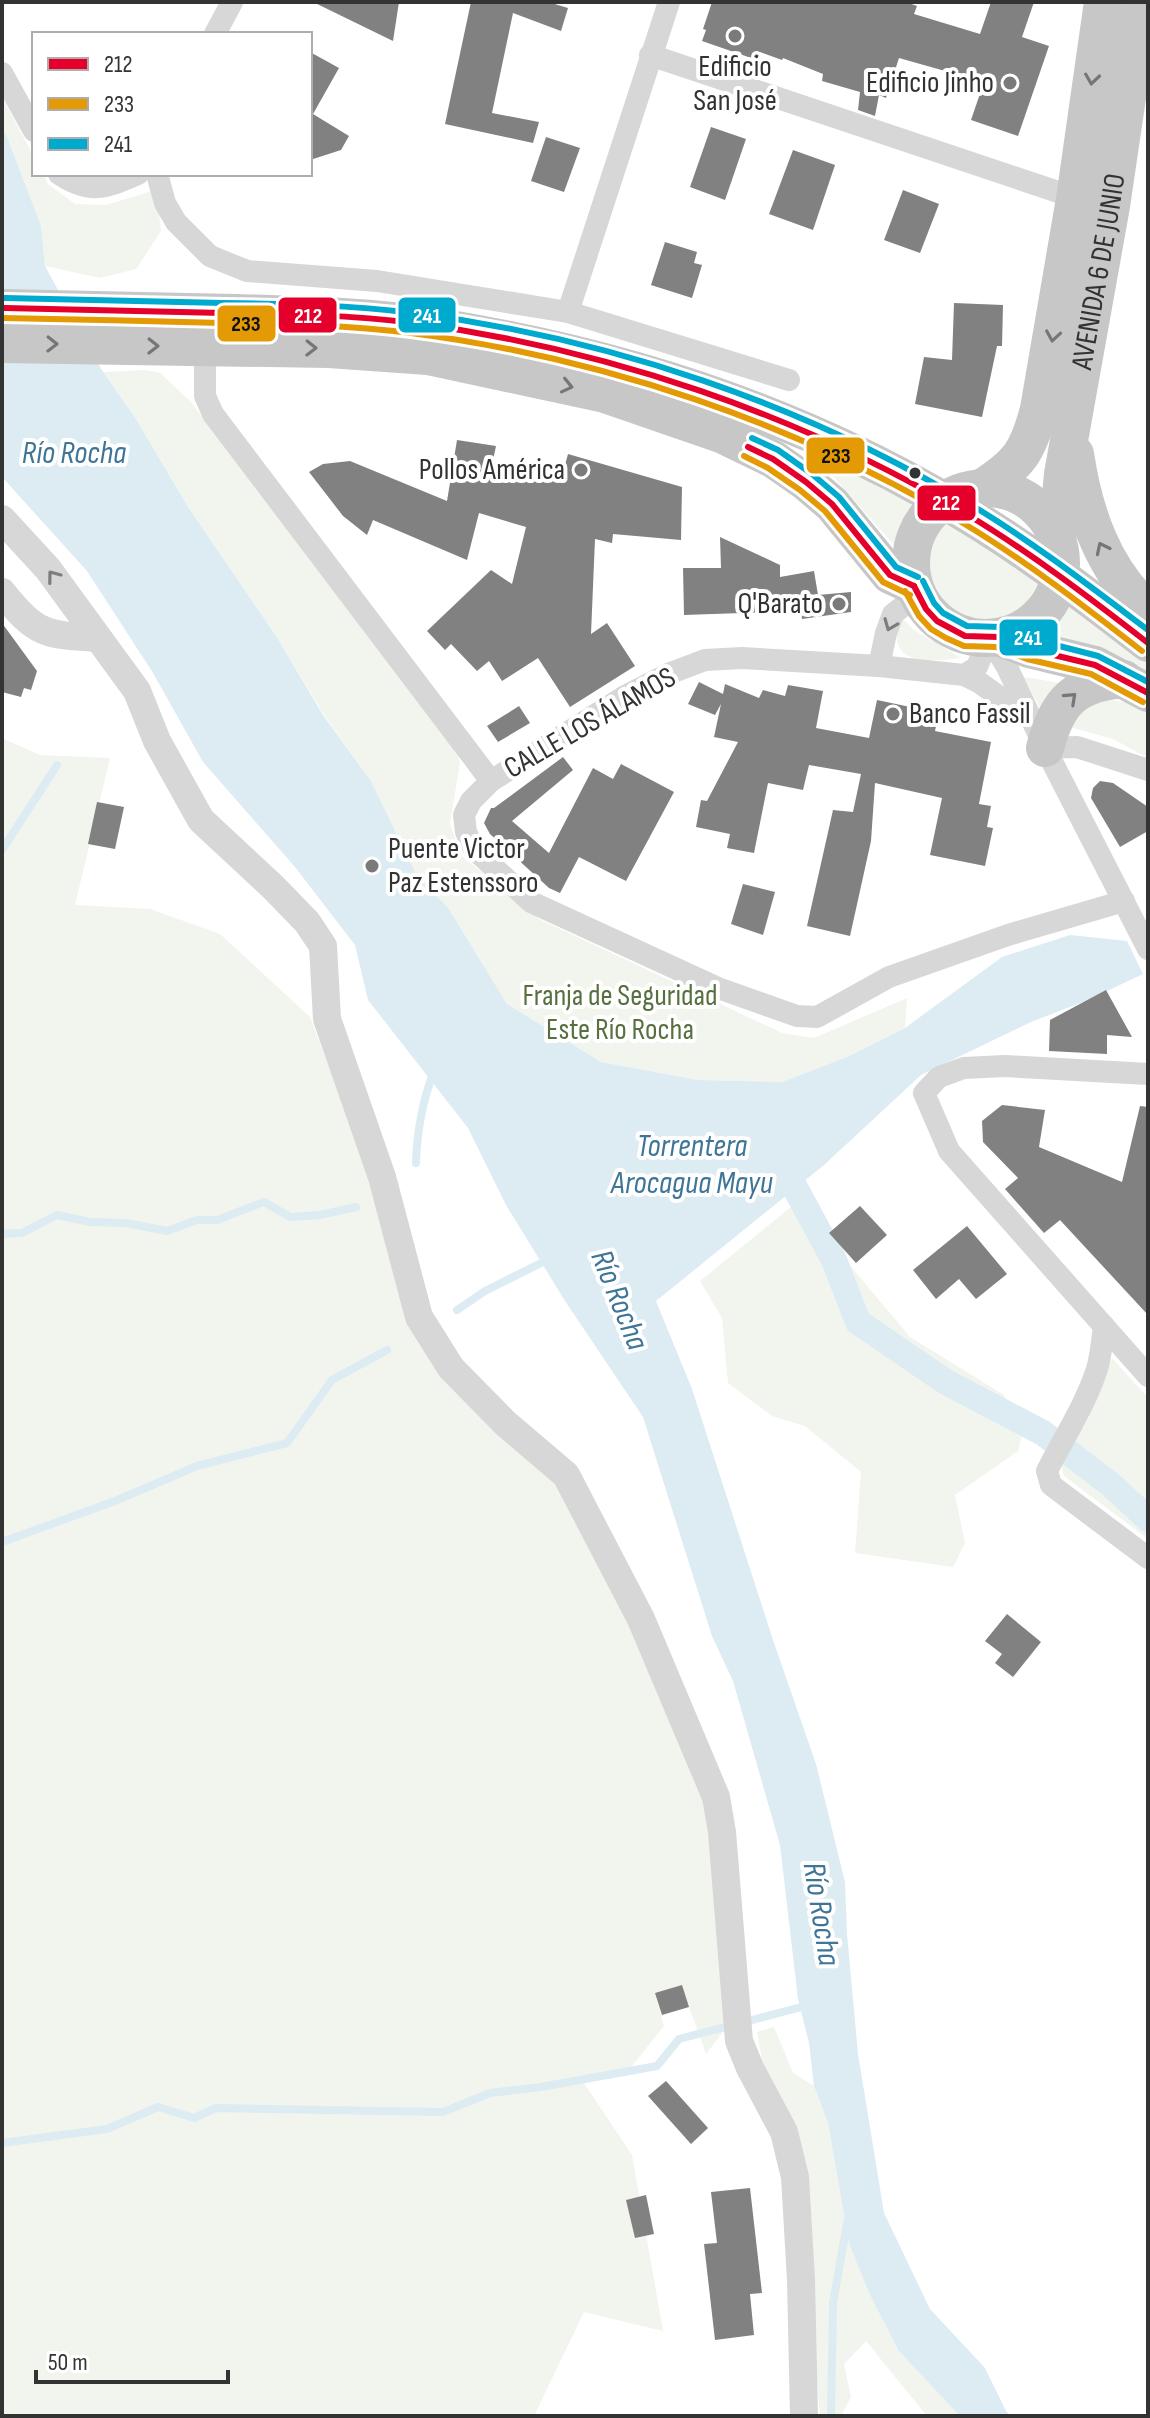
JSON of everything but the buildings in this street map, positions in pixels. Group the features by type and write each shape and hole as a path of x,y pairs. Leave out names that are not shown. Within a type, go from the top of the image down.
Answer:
{"highway":[{"name":"AVENIDA 6 DE JUNIO","path":"1059,578 1057,540 1093,202 1103,2"},
{"name":"AVENIDA 6 DE JUNIO","path":"982,488 1014,464 1024,453 1032,436 1141,2"},
{"path":"2,308 335,316 436,326 626,367 713,395 804,431 945,500 999,535 1148,643"},
{"path":"2,344 329,349 428,356 605,394 721,434 773,459 832,504 890,575 916,591"},
{"path":"1071,428 1093,529 1103,554 1118,578 1148,610"},
{"path":"1057,540 1046,519 1029,502 998,489 966,491 945,500 926,518 917,532 911,563 916,591 926,609 943,625 965,636 989,638 1095,665 1136,686"},
{"path":"989,638 1027,626 1040,615 1050,602 1059,578"},
{"path":"1039,735 1072,695 1094,683 1136,686"}],"street":[{"path":"216,32 232,2"},
{"path":"568,312 669,2"},
{"path":"650,55 1093,202"},
{"path":"2,73 32,127"},
{"path":"62,176 73,184 91,189 111,186 134,176"},
{"path":"158,176 165,203 176,222 210,256 247,271 377,281 568,312 789,380"},
{"path":"205,346 205,396 213,414 491,781"},
{"path":"2,519 48,569 137,691 157,741 201,820 307,922 323,946 327,1019 382,1177 419,1317 451,1368 505,1423 566,1475 641,1619 695,1745 716,1797 722,1832 739,2041 784,2132 795,2177 801,2280 802,2414"},
{"path":"879,666 893,614 916,591"},
{"path":"2,592 26,621 55,636 98,638"},
{"path":"989,638 977,667 964,675 1004,699 1039,735 1148,770"},
{"path":"989,638 1007,667 1039,735 1138,922"},
{"name":"CALLE LOS ÁLAMOS","path":"964,675 879,666 742,658 705,660 668,674 625,696 491,781 471,801 464,815 466,832 474,849 531,902 718,988 797,1016 817,1017 889,977 1008,935 1138,922"},
{"path":"1148,1074 1005,1066 964,1068 939,1077 924,1093 949,1151 1148,1376"},
{"path":"1104,1326 1097,1368 1074,1422 1047,1471 1051,1485 1148,1558"}],"green space":[{"path":"2,97 32,153 32,176 44,176 48,184 75,204 106,205 152,191 158,203 161,231 136,269 100,278 45,266 41,226 2,128"},
{"name":"Franja de Seguridad Este Río Rocha","path":"145,370 160,373 191,402 454,744 460,762 450,824 462,856 539,919 782,1033 814,1038 907,998 905,1028 847,1057 782,1082 698,1080 601,1062 507,1004 447,906 417,876 371,781 324,715 278,639 190,510 104,372"},
{"path":"804,449 916,505 906,518 895,546 832,475"},
{"path":"942,517 1046,584 1024,608 997,620 969,617 955,610 936,591 927,569 930,546"},
{"path":"1070,600 1148,659 1148,673 1029,638 1054,619"},
{"path":"900,616 914,630 961,658 922,660 903,652 898,644 897,632"},
{"path":"1024,677 1072,685 1045,718"},
{"path":"1105,699 1129,703 1148,714 1148,758 1113,739 1066,726 1075,711"},
{"path":"2,738 40,755 110,758 75,905 150,909 220,934 310,1017 358,1142 409,1322 554,1479 634,1623 712,1812 729,2024 706,2054 689,2007 655,1994 664,2026 628,2071 582,2080 632,2155 663,2331 584,2312 534,2416 2,2416"},
{"path":"797,1202 910,1337 1004,1395 1023,1431 1018,1451 955,1495 965,1543 953,1567 855,1553 861,1472 805,1426 772,1416 728,1383 722,1318 700,1281"},
{"path":"1112,1358 1148,1398 1148,1539 1064,1476 1060,1463 1087,1421"},
{"path":"774,2027 793,2073 814,2086 828,2123 849,2243 938,2391 960,2416 927,2416 866,2341 844,2364 851,2397 841,2416 820,2416 814,2349 757,2032"}],"water":[{"name":"Río Rocha","path":"2,128 41,226 45,266 100,367 134,416 190,510 278,639 323,715 371,781 417,876 447,906 507,1004 601,1062 698,1080 782,1082 847,1057 905,1028 1002,957 1070,935 1127,941 1143,974 1031,1022 921,1075 824,1165 656,1301 692,1389 816,1764 845,1882 858,2054 884,2213 930,2309 985,2368 1011,2416 960,2416 899,2351 870,2295 849,2243 828,2123 814,2086 809,2043 798,1999 780,1845 733,1681 712,1636 643,1417 565,1301 506,1205 468,1128 368,1000 355,945 295,867 203,762 153,673 87,571 2,477"}],"waterway":[{"path":"2,850 57,765"},
{"path":"416,1163 421,1116 434,1071"},
{"name":"Torrentera Arocagua Mayu","path":"779,1158 834,1260 858,1322 946,1382 1043,1433 1110,1484 1148,1519"},
{"path":"2,1234 22,1233 57,1215 167,1231 197,1220 217,1220 264,1202 290,1217 320,1215 356,1207"},
{"path":"457,1310 485,1291 551,1258"},
{"path":"2,1542 115,1501 197,1466 287,1443 332,1380 387,1350"},
{"path":"2,2143 107,2129 158,2107 194,2118 216,2108 443,2112 490,2093 657,2066 679,2039 809,2005"},
{"path":"831,2416 833,2303 848,2218"}],"transit line":[{"name":"241","path":"2,298 295,304 389,310 486,324 632,358 773,407 842,436 908,469 1018,535 1148,630"},
{"name":"212","path":"2,308 295,314 390,320 486,335 630,369 770,417 904,479 1015,545 1148,643"},
{"name":"233","path":"2,318 293,324 388,330 483,344 626,378 766,426 899,487 1009,553 1142,651"},
{"name":"241","path":"752,438 778,450 812,474 839,497 896,567 918,577"},
{"name":"212","path":"748,447 773,459 806,482 832,504 890,575 914,586"},
{"name":"233","path":"744,456 800,490 825,511 883,582 910,595"},
{"name":"241","path":"923,581 943,613 967,626 1001,627 1032,639 1098,656 1148,682"},
{"name":"212","path":"914,586 926,609 937,621 965,636 998,637 1029,649 1095,665 1148,693"},
{"name":"233","path":"905,591 919,616 931,629 946,638 964,646 996,647 1027,659 1091,674 1143,702"}],"place":[{"name":"Edificio San José","path":"735,36"},
{"name":"Edificio Jinho","path":"1010,83"},
{"name":"Pollos América","path":"581,470"},
{"name":"Q'Barato","path":"839,604"},
{"name":"Banco Fassil","path":"893,714"},
{"name":"Puente Victor Paz Estenssoro","path":"372,866"}]}
